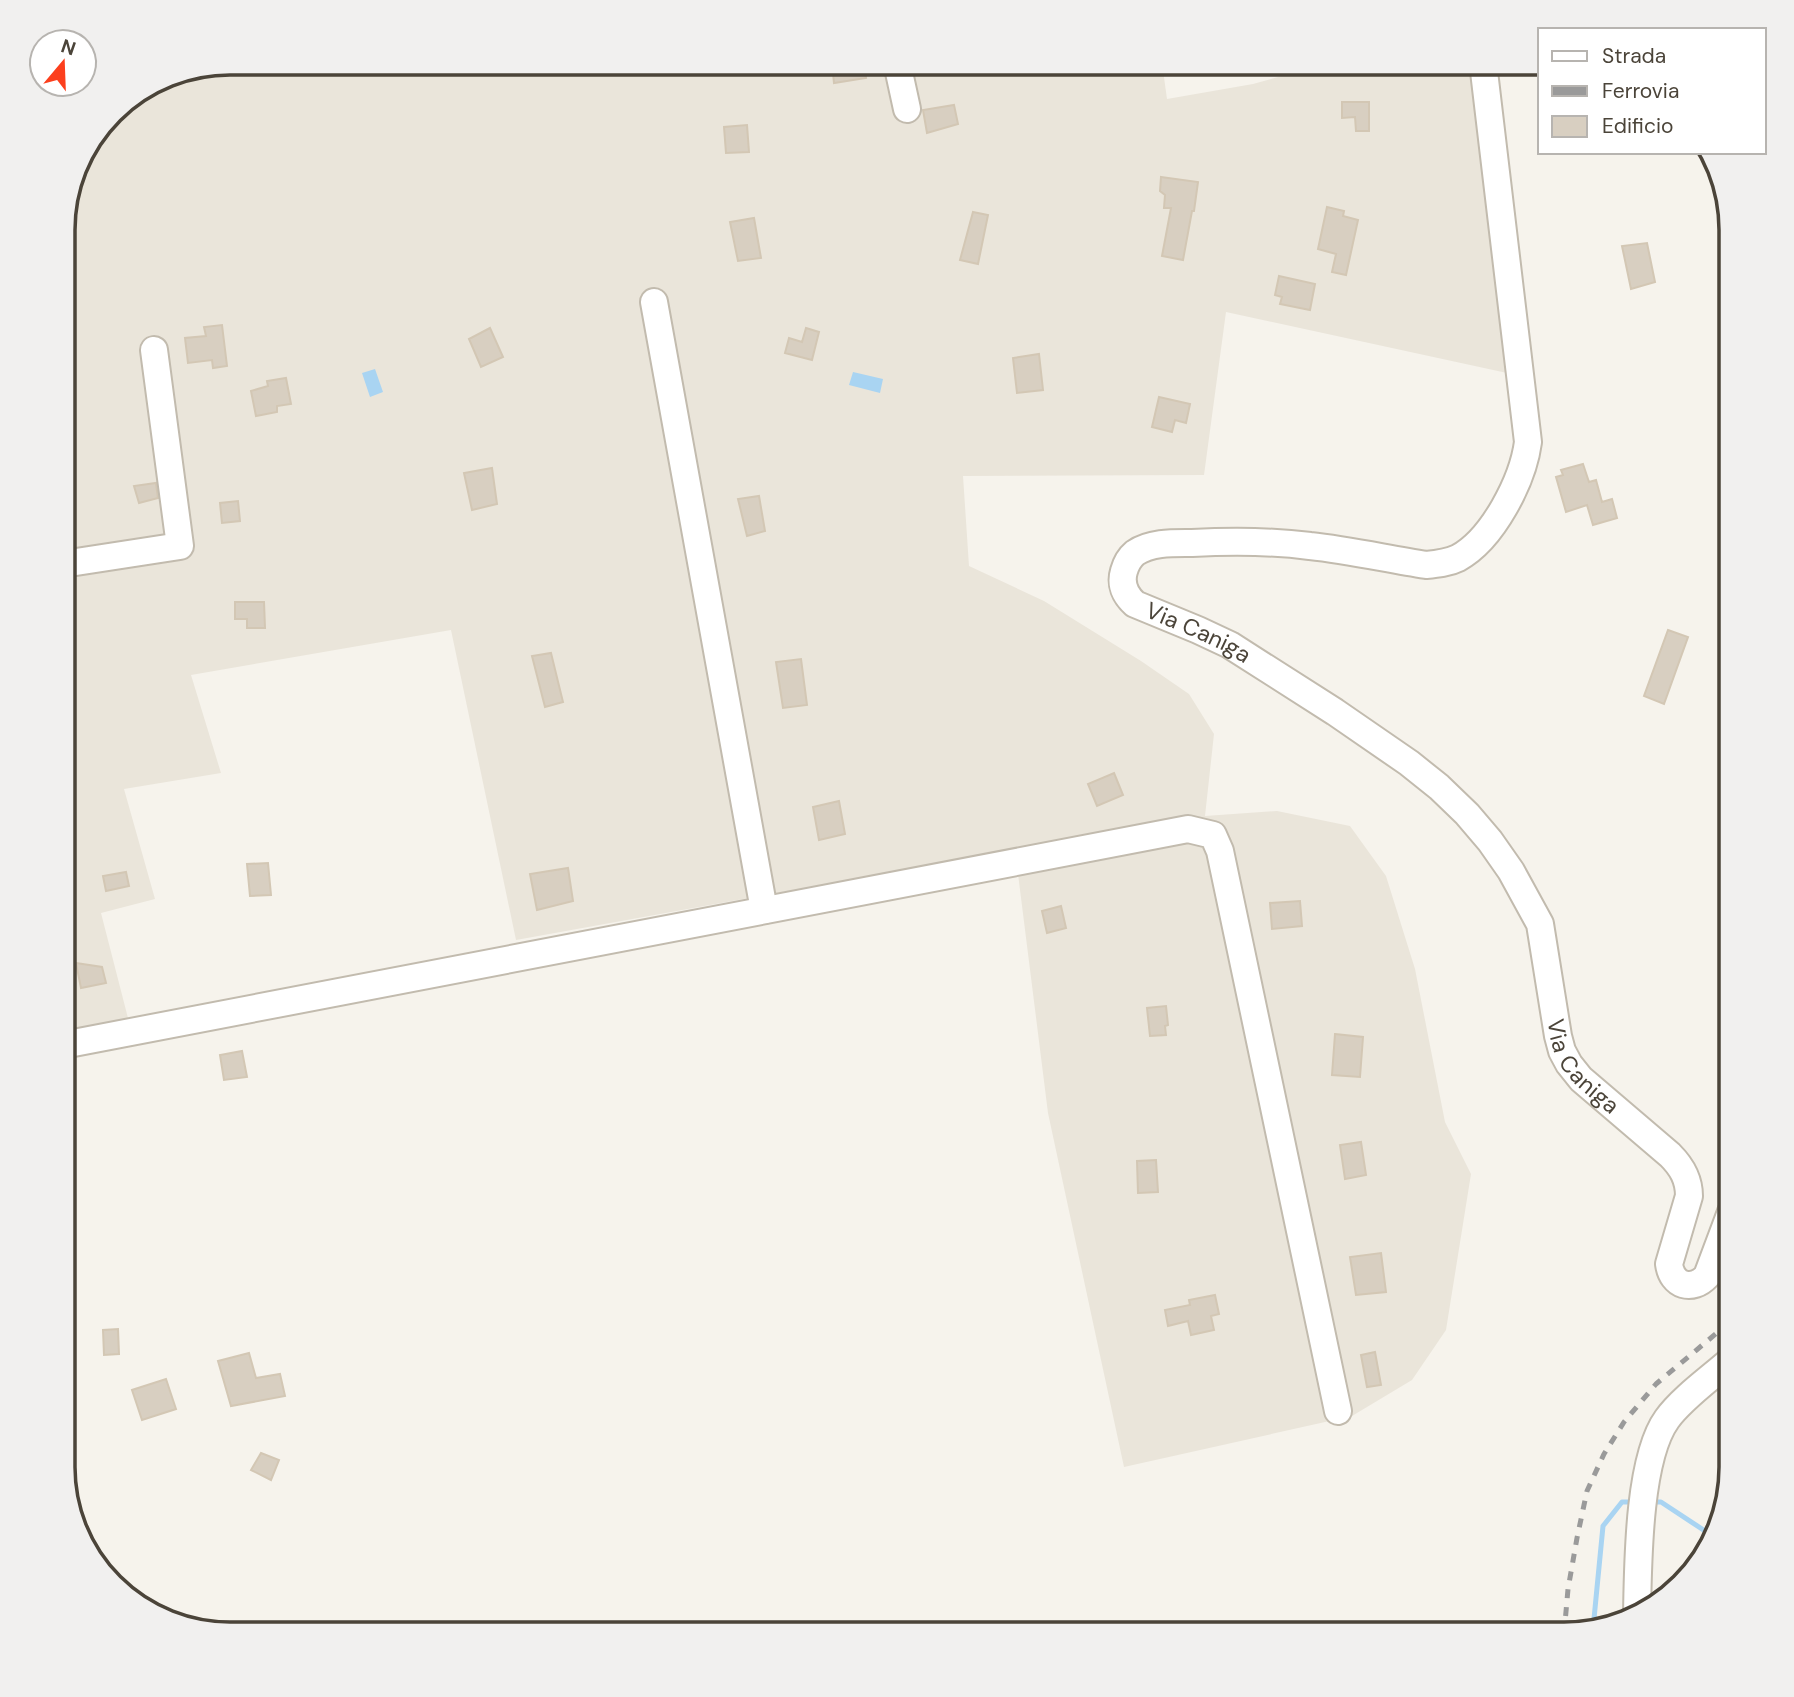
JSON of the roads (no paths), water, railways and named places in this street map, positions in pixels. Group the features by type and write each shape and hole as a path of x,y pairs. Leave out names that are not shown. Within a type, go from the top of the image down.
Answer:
{"street":[{"path":"900,75 907,109"},
{"name":"Via Caniga","path":"1484,75 1528,442 1522,471 1497,517 1466,553 1441,564 1426,565 1310,545 1225,542 1164,544 1148,547 1128,560 1122,578 1123,587 1135,604 1230,645 1335,712 1439,787 1467,814 1511,872 1540,924 1558,1036 1569,1064 1581,1079 1679,1163 1686,1175 1689,1196 1669,1264 1676,1281 1685,1285 1700,1282 1707,1276 1719,1244"},
{"path":"654,302 764,910"},
{"path":"76,562 180,546 154,350"},
{"path":"76,1042 1188,829 1213,835 1220,851 1338,1410"},
{"path":"1637,1603 1642,1516 1646,1483 1657,1436 1669,1416 1719,1371"}],"water":[{"path":"375,369 383,392 370,397 362,373"},
{"path":"853,372 883,379 880,393 849,385"}],"waterway":[{"path":"1594,1619 1603,1526 1622,1502 1635,1502"},
{"path":"1652,1502 1661,1502 1705,1531"}],"railway":[{"path":"1565,1622 1568,1589 1587,1491 1604,1454 1624,1422 1656,1384 1719,1331"}]}
